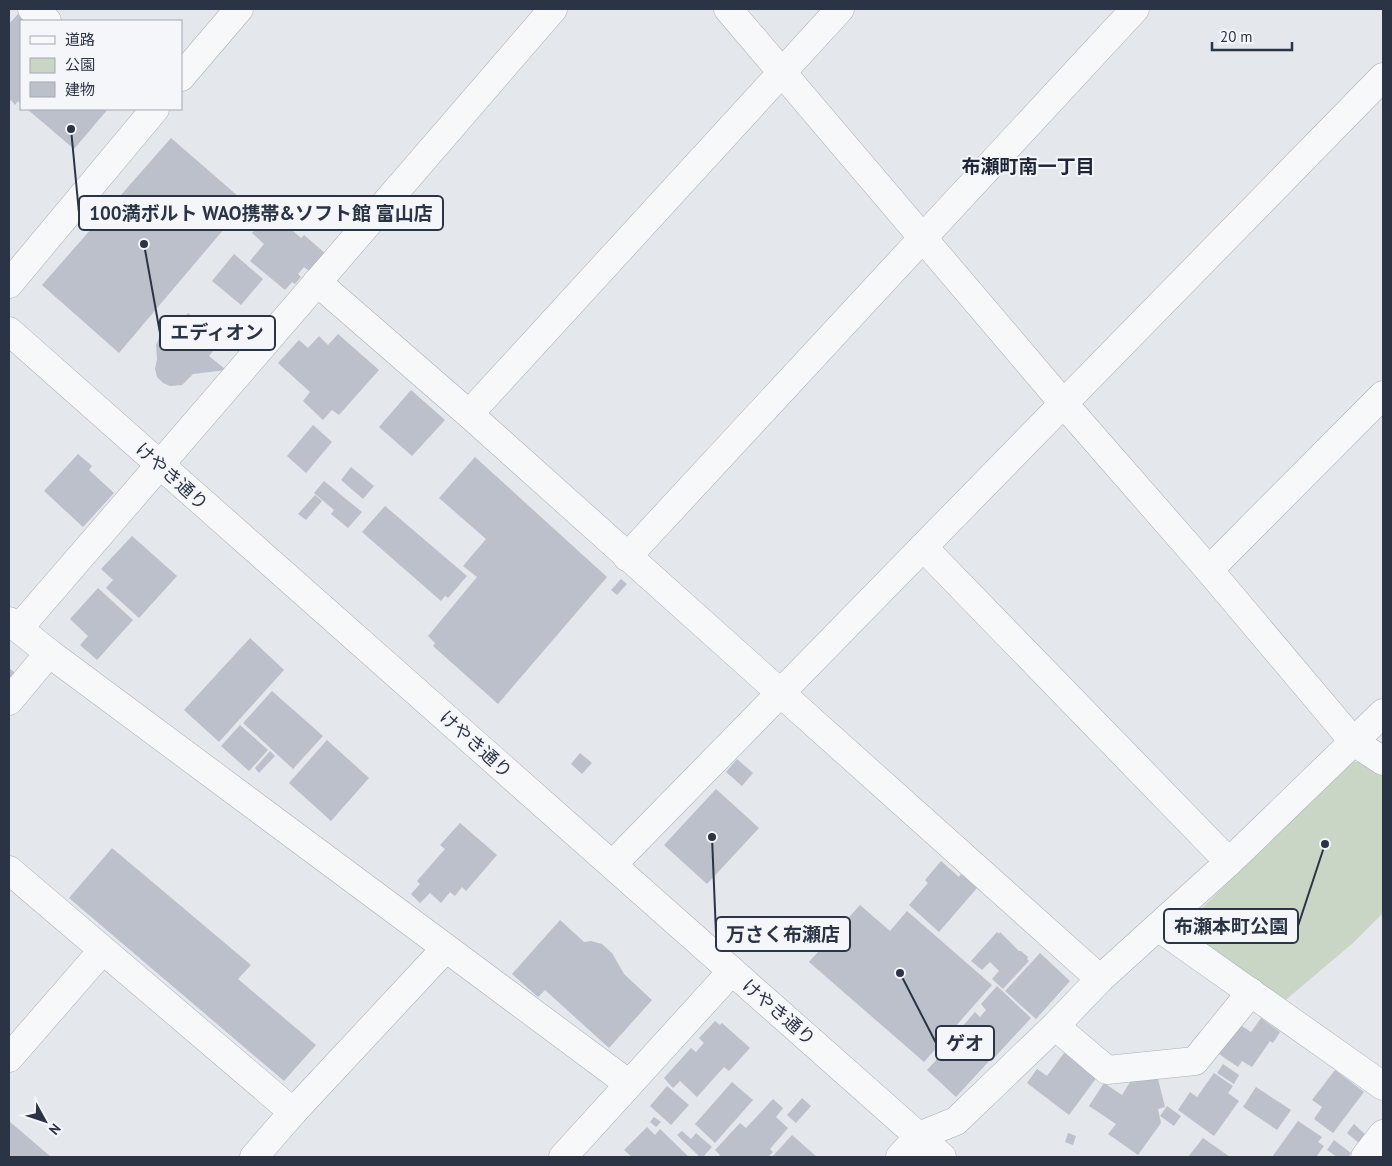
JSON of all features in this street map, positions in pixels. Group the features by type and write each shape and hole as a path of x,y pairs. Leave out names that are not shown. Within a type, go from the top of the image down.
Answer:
{"street":[{"path":"32,9 46,20"},
{"path":"182,76 239,9"},
{"path":"553,9 160,465 14,625 49,653 629,1084"},
{"path":"728,9 1354,742 1383,761"},
{"path":"469,414 840,9"},
{"path":"627,557 1136,9"},
{"path":"612,865 1383,77"},
{"path":"9,284 152,110"},
{"path":"317,282 469,414 1100,979"},
{"name":"けやき通り","path":"9,331 942,1157"},
{"path":"1209,570 1383,395"},
{"path":"923,547 1229,862"},
{"path":"9,701 49,653"},
{"path":"900,1157 919,1136 956,1121 1055,1026 1100,979 1229,862 1383,713"},
{"path":"9,870 293,1112"},
{"path":"1158,927 1383,1086"},
{"path":"254,1157 293,1112 445,948"},
{"path":"9,1058 102,951"},
{"path":"563,1157 732,971"},
{"path":"1055,1026 1107,1070 1195,1061 1251,992"},
{"path":"1365,1157 1383,1134"}],"green space":[{"path":"1350,761 1364,763 1383,775 1383,913 1353,943 1282,1003 1187,932 1187,923"}],"building":[{"path":"18,14 25,20 20,20 20,103 18,101 15,105 11,100 9,103 9,24"},
{"path":"28,110 107,110 74,149"},
{"path":"171,138 246,203 119,353 42,285"},
{"path":"270,211 301,238 304,235 326,254 310,272 304,267 298,274 301,277 295,284 292,282 285,290 250,261 264,244 252,233"},
{"path":"234,254 263,279 241,305 212,281"},
{"path":"188,313 221,341 209,356 226,370 193,374 182,385 170,386 163,383 157,377 155,369 157,359 156,345 160,336 174,329"},
{"path":"338,334 379,370 339,415 332,410 323,420 303,401 310,392 278,363 299,340 308,348 319,336 328,345"},
{"path":"411,390 445,420 412,456 379,427"},
{"path":"313,425 332,442 306,473 287,456"},
{"path":"78,454 92,466 89,470 114,493 83,527 44,491"},
{"path":"475,457 607,577 498,704 433,646 435,643 428,636 477,577 463,566 486,539 439,498"},
{"path":"351,467 374,486 363,499 341,480"},
{"path":"324,481 362,512 348,528 331,514 334,510 314,493"},
{"path":"315,495 322,501 306,520 298,514"},
{"path":"385,506 467,576 448,598 445,596 441,601 362,532"},
{"path":"132,536 177,576 139,618 106,588 113,580 101,569"},
{"path":"621,579 627,584 617,595 611,590"},
{"path":"98,588 133,620 97,660 80,645 88,636 70,619"},
{"path":"250,638 284,670 219,742 184,710"},
{"path":"9,668 15,673 9,681"},
{"path":"272,691 323,736 293,769 243,723"},
{"path":"240,725 268,750 249,771 221,746"},
{"path":"327,740 369,778 331,821 289,783"},
{"path":"270,751 275,756 259,773 255,768"},
{"path":"580,753 592,763 582,774 571,764"},
{"path":"737,759 753,773 742,786 726,772"},
{"path":"716,789 759,828 707,884 664,845"},
{"path":"460,823 497,855 466,891 462,887 455,896 450,892 441,903 430,893 420,903 411,894 420,884 417,881 445,849 440,845"},
{"path":"112,848 251,965 238,979 316,1045 284,1081 69,898"},
{"path":"941,861 959,877 961,874 977,888 939,932 909,905 928,883 925,880"},
{"path":"860,905 890,931 907,911 992,985 924,1062 809,962"},
{"path":"560,920 584,942 591,941 602,944 612,953 624,974 652,1000 609,1048 545,990 538,997 512,974"},
{"path":"997,932 999,934 1000,932 1019,951 1028,957 1029,961 1003,989 992,979 999,971 990,962 982,970 971,961"},
{"path":"1040,953 1070,981 1036,1019 1005,991"},
{"path":"997,986 1031,1018 994,1058 961,1028 975,1012 980,1017 986,1010 981,1004"},
{"path":"1261,1018 1280,1032 1273,1043 1270,1041 1252,1067 1242,1061 1238,1067 1216,1052 1237,1023 1251,1032"},
{"path":"715,1021 720,1025 722,1023 750,1048 729,1071 724,1067 697,1097 680,1081 673,1088 664,1078 691,1048 696,1052 704,1043 699,1038"},
{"path":"962,1032 991,1059 956,1097 927,1070 939,1057 936,1054 947,1042 950,1045"},
{"path":"1067,1049 1100,1073 1069,1115 1027,1083 1037,1069 1047,1076"},
{"path":"1223,1064 1239,1075 1234,1084 1217,1073"},
{"path":"1335,1070 1364,1092 1333,1133 1314,1119 1322,1107 1312,1100"},
{"path":"1214,1073 1233,1086 1228,1093 1239,1101 1214,1136 1178,1110 1190,1092 1197,1097"},
{"path":"1157,1075 1165,1107 1158,1109 1161,1123 1138,1155 1108,1134 1116,1124 1089,1106 1104,1083 1122,1095 1130,1082"},
{"path":"732,1082 753,1100 715,1143 695,1124"},
{"path":"667,1086 689,1105 671,1125 650,1106"},
{"path":"1256,1087 1291,1110 1277,1130 1243,1107"},
{"path":"802,1098 811,1106 796,1123 787,1115"},
{"path":"773,1099 783,1108 776,1117 788,1128 770,1149 773,1152 768,1157 718,1157 720,1155 715,1150 740,1123 746,1128"},
{"path":"1167,1106 1181,1116 1174,1126 1160,1116"},
{"path":"654,1117 661,1122 656,1127 650,1122"},
{"path":"9,1121 51,1157 9,1157"},
{"path":"1298,1121 1322,1137 1318,1142 1324,1146 1316,1157 1272,1157"},
{"path":"1354,1124 1366,1135 1359,1143 1347,1133"},
{"path":"647,1127 655,1135 660,1129 689,1157 632,1157 624,1150"},
{"path":"682,1131 691,1139 696,1133 712,1147 703,1157 700,1157 677,1135"},
{"path":"1068,1133 1076,1136 1073,1145 1065,1142"},
{"path":"792,1135 817,1157 772,1157"},
{"path":"1203,1138 1230,1157 1188,1157"},
{"path":"1334,1140 1351,1153 1348,1157 1337,1157 1327,1150"}],"place":[{"name":"100満ボルト WAO携帯&ソフト館 富山店","path":"71,129"},
{"name":"エディオン","path":"144,244"},
{"name":"万さく布瀬店","path":"712,837"},
{"name":"布瀬本町公園","path":"1325,844"},
{"name":"ゲオ","path":"900,973"}],"district":[{"name":"布瀬町南一丁目","path":"1028,166"}]}
